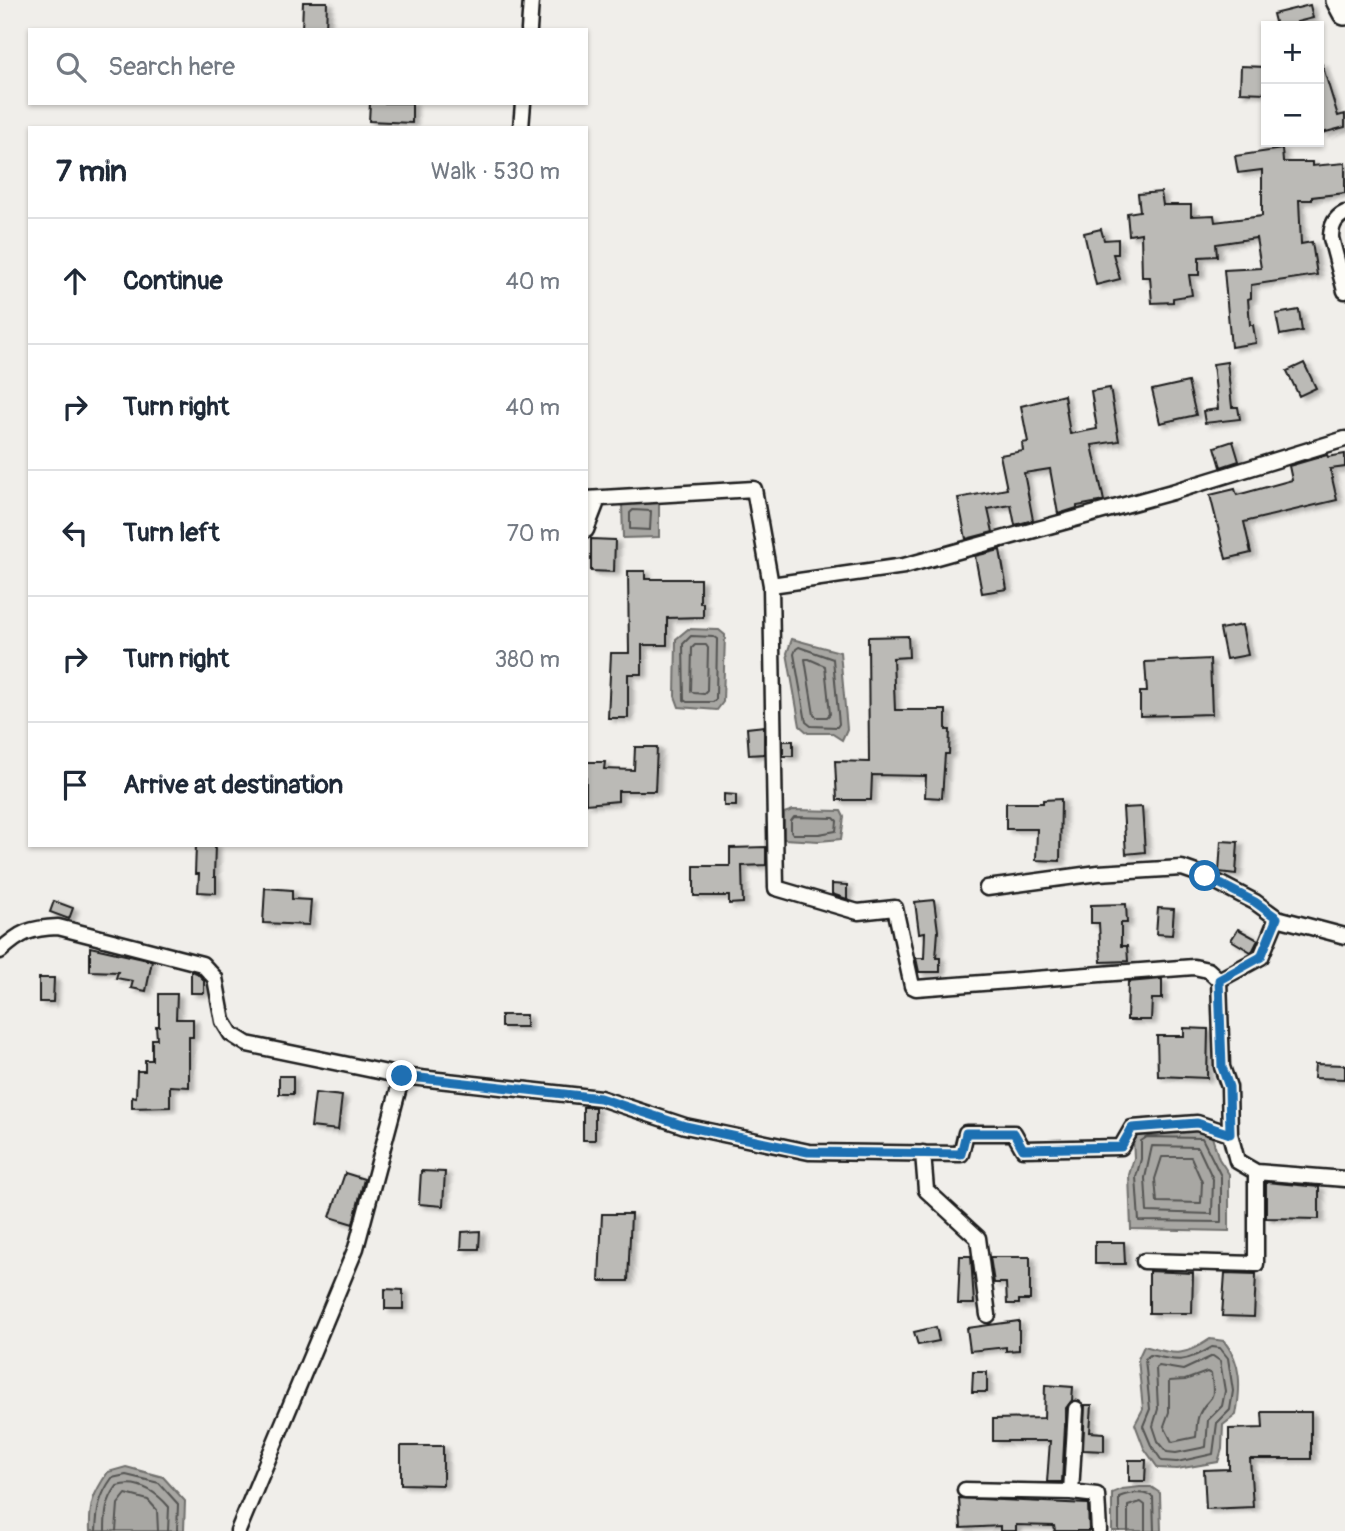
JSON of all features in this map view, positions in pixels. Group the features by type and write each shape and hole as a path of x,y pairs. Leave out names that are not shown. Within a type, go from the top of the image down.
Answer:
{"highway":[{"path":"1338,0 1345,13"}],"street":[{"path":"529,28 531,0"},
{"path":"522,126 523,105"},
{"path":"1345,213 1336,219 1331,238 1345,291"},
{"path":"771,585 904,566 1172,492 1345,439"},
{"path":"588,520 592,499 754,489 771,585 776,888 858,912 895,908 912,986 916,988 1194,967 1208,970 1219,980 1222,1067 1229,1087 1230,1134 1237,1161 1256,1172 1345,1179"},
{"path":"986,888 1098,873 1182,868 1205,876 1255,902 1277,918 1345,936"},
{"path":"1219,980 1261,957 1277,918"},
{"path":"0,951 18,934 58,927 202,964 215,978 223,1021 231,1034 247,1044 402,1076 600,1098 685,1126 808,1152 961,1154 966,1133 1014,1133 1023,1149 1121,1147 1132,1128 1197,1123 1230,1134"},
{"path":"238,1531 356,1248 402,1076"},
{"path":"923,1153 926,1190 978,1238 988,1315"},
{"path":"1144,1261 1256,1264 1256,1172"},
{"path":"1071,1492 1076,1409"},
{"path":"965,1490 1097,1495 1099,1531"}],"water":[{"path":"622,503 659,503 659,537 623,538"},
{"path":"688,629 719,630 725,635 723,702 717,710 679,707 675,696 676,639"},
{"path":"792,639 840,652 847,729 842,740 831,733 808,733 800,726 787,653"},
{"path":"793,810 841,811 844,817 841,839 784,839 784,813"},
{"path":"1145,1130 1204,1130 1212,1137 1219,1159 1229,1174 1229,1231 1131,1229 1129,1175 1134,1158 1133,1138"},
{"path":"1210,1339 1224,1341 1234,1358 1239,1376 1236,1415 1223,1425 1222,1449 1218,1462 1177,1469 1158,1468 1144,1448 1135,1424 1143,1409 1138,1359 1144,1346 1178,1353"},
{"path":"126,1467 163,1477 185,1501 184,1531 90,1531 91,1506 99,1487 108,1472"},
{"path":"1151,1487 1160,1493 1161,1531 1112,1531 1112,1493"}],"building":[{"path":"303,2 327,2 326,28 302,28"},
{"path":"1310,5 1313,18 1275,21 1273,14"},
{"path":"1241,66 1261,67 1261,93 1240,92"},
{"path":"1324,70 1338,116 1345,114 1345,127 1324,132"},
{"path":"370,105 412,105 412,123 369,121"},
{"path":"1282,149 1283,162 1312,162 1312,166 1345,163 1345,193 1299,200 1301,244 1312,242 1317,275 1251,285 1251,298 1248,299 1250,325 1253,325 1256,343 1231,347 1224,270 1261,268 1256,238 1216,244 1217,256 1199,257 1199,275 1189,275 1192,295 1173,298 1173,302 1152,303 1150,277 1142,277 1141,233 1129,235 1127,213 1140,211 1138,194 1161,192 1163,205 1191,205 1191,216 1214,215 1215,222 1262,216 1262,170 1238,173 1235,156"},
{"path":"1101,229 1104,240 1118,239 1118,254 1113,254 1120,279 1096,285 1084,233"},
{"path":"1299,310 1302,331 1280,335 1276,314"},
{"path":"1227,362 1232,407 1238,407 1240,419 1205,423 1203,411 1218,409 1213,364"},
{"path":"1304,363 1316,388 1299,396 1287,371"},
{"path":"1188,382 1196,415 1160,423 1152,390"},
{"path":"1110,388 1119,441 1092,445 1104,501 1077,506 1058,514 1050,469 1024,473 1033,520 1015,525 1011,505 988,509 993,532 966,539 958,498 1007,489 1000,455 1023,451 1022,443 1028,442 1021,406 1064,395 1070,434 1097,429 1091,391"},
{"path":"1233,441 1239,461 1221,467 1215,447"},
{"path":"1345,454 1345,467 1330,469 1337,500 1244,522 1251,553 1226,559 1210,495 1235,489 1237,495 1292,480 1289,466 1327,455"},
{"path":"591,539 615,540 614,572 591,571"},
{"path":"1000,550 1007,589 982,593 975,556"},
{"path":"628,571 645,571 645,579 700,579 703,617 667,618 667,645 642,645 642,674 628,674 628,718 608,718 611,653 629,653"},
{"path":"1242,625 1248,655 1226,659 1220,629"},
{"path":"908,636 909,657 893,658 895,710 946,710 946,730 950,730 949,754 945,754 942,798 925,797 926,776 872,775 871,800 837,800 835,761 869,762 868,637"},
{"path":"1210,659 1212,714 1140,716 1140,692 1147,692 1145,662"},
{"path":"764,726 764,754 749,755 747,728"},
{"path":"783,741 793,741 793,756 783,756"},
{"path":"635,747 657,747 655,791 618,791 618,801 588,804 588,762 605,762 604,769 634,770"},
{"path":"724,794 736,795 736,806 724,806"},
{"path":"1061,799 1060,861 1036,860 1037,829 1006,829 1006,803 1043,803 1043,800"},
{"path":"1142,807 1145,852 1126,854 1123,808"},
{"path":"1221,841 1238,842 1236,874 1219,872"},
{"path":"196,847 215,847 216,893 198,892 199,874 195,874"},
{"path":"766,847 766,865 742,866 743,903 729,904 729,896 694,896 694,866 730,866 730,848"},
{"path":"832,884 847,885 847,899 832,894"},
{"path":"265,888 292,890 292,899 311,900 309,925 263,923"},
{"path":"934,900 938,931 936,958 940,958 940,972 919,972 916,958 924,958 925,932 919,933 915,902"},
{"path":"54,901 73,908 69,919 50,912"},
{"path":"1126,904 1127,923 1121,923 1121,946 1127,946 1128,961 1101,962 1099,923 1091,923 1091,905"},
{"path":"1158,908 1174,909 1172,935 1156,934"},
{"path":"1238,929 1258,940 1251,952 1231,940"},
{"path":"90,947 152,961 146,991 131,988 133,981 116,978 118,972 90,971"},
{"path":"191,971 204,980 204,993 191,993"},
{"path":"39,978 54,978 53,1002 39,1002"},
{"path":"1162,979 1162,999 1152,999 1151,1020 1127,1020 1128,982"},
{"path":"159,994 177,994 176,1019 193,1019 193,1037 189,1037 189,1087 170,1086 170,1107 132,1108 132,1096 136,1097 137,1071 145,1071 145,1060 152,1060 152,1039 157,1039"},
{"path":"501,1015 526,1015 526,1027 501,1027"},
{"path":"1184,1028 1208,1029 1207,1078 1158,1076 1157,1036 1184,1036"},
{"path":"1315,1064 1345,1065 1345,1079 1314,1078"},
{"path":"279,1076 293,1076 293,1094 279,1094"},
{"path":"315,1093 342,1096 338,1130 311,1127"},
{"path":"583,1107 595,1107 595,1140 583,1140"},
{"path":"421,1171 445,1172 443,1206 419,1204"},
{"path":"345,1173 364,1179 353,1224 330,1217"},
{"path":"1266,1182 1319,1187 1319,1219 1266,1218"},
{"path":"602,1214 631,1214 628,1281 599,1281"},
{"path":"480,1231 479,1249 461,1249 462,1232"},
{"path":"1095,1242 1124,1242 1125,1264 1095,1264"},
{"path":"960,1256 971,1256 974,1304 958,1304"},
{"path":"990,1257 1030,1257 1030,1300 1007,1304 1006,1283 994,1283"},
{"path":"1149,1271 1193,1273 1192,1313 1149,1313"},
{"path":"1225,1273 1256,1274 1254,1317 1222,1316"},
{"path":"385,1289 403,1290 403,1309 385,1309"},
{"path":"1019,1321 1019,1350 1006,1351 1006,1347 970,1351 967,1328"},
{"path":"936,1327 939,1341 918,1345 914,1332"},
{"path":"973,1372 987,1372 987,1392 972,1392"},
{"path":"1045,1385 1073,1387 1072,1400 1066,1408 1062,1482 1047,1482 1050,1441 993,1441 993,1419 1044,1418"},
{"path":"1085,1405 1092,1405 1090,1432 1104,1433 1104,1451 1083,1450"},
{"path":"1262,1412 1311,1412 1311,1459 1250,1459 1253,1507 1206,1509 1204,1470 1229,1469 1229,1429 1263,1428"},
{"path":"401,1446 443,1446 443,1485 401,1484"},
{"path":"1129,1460 1146,1460 1145,1481 1129,1481"},
{"path":"959,1498 1088,1504 1089,1531 1055,1531 1054,1526 1016,1525 1016,1531 1000,1531 1000,1526 961,1528"}],"route":[{"path":"402,1076 600,1098 685,1126 808,1152 961,1154 966,1133 1014,1133 1023,1149 1121,1147 1132,1128 1197,1123 1230,1134 1229,1087 1222,1067 1219,980 1261,957 1277,918 1255,902 1205,876"}]}
